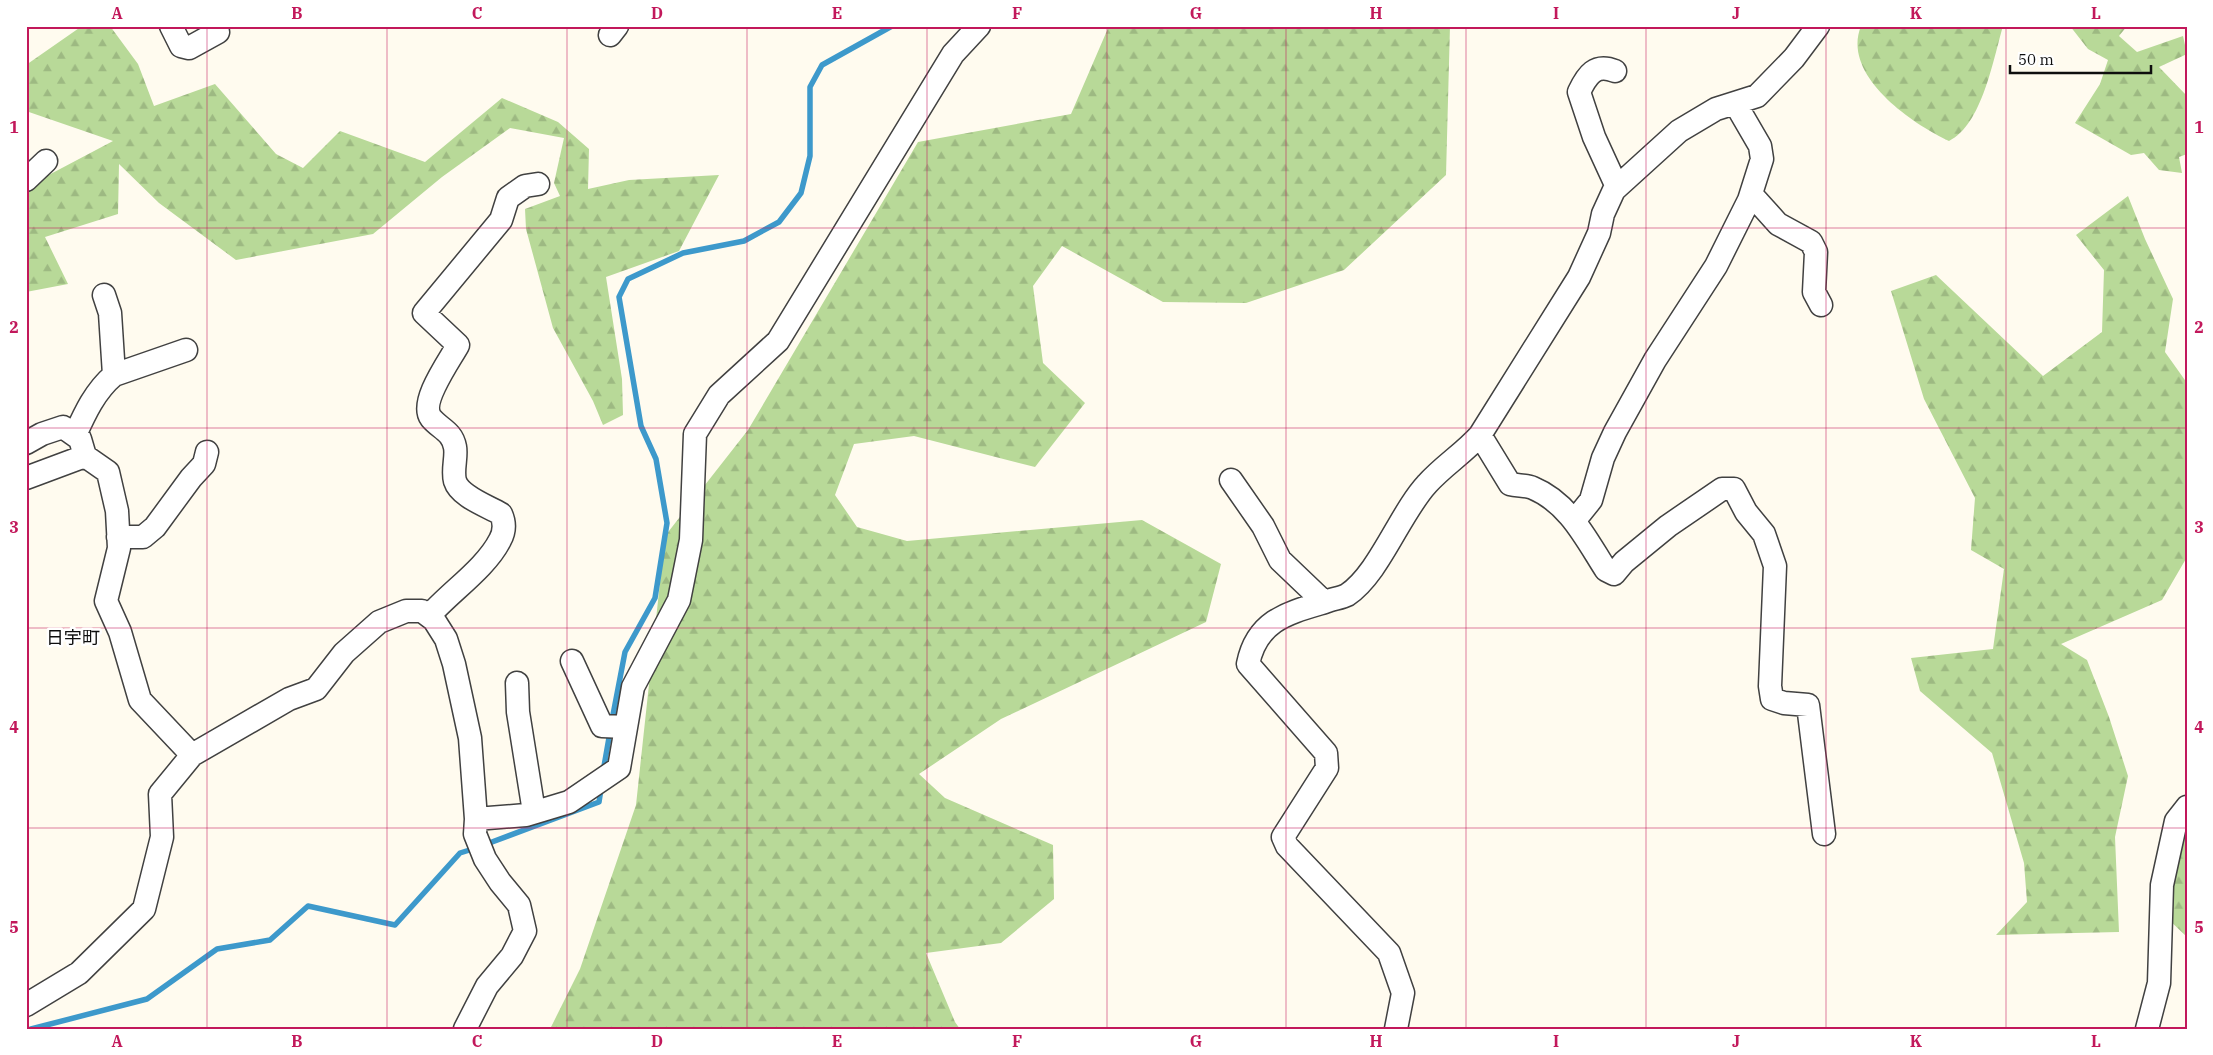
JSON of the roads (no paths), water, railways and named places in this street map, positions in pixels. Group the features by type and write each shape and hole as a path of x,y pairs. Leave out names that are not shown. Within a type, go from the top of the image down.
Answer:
{"street":[{"path":"171,26 181,46 189,48 218,32"},
{"path":"475,826 569,802 619,768 617,727 633,687 679,600 691,540 695,434 719,396 778,341 953,54 979,26"},
{"path":"1396,1029 1403,993 1389,953 1287,846 1283,837 1327,768 1326,753 1248,664 1252,646 1259,636 1284,614 1346,595 1368,576 1427,484 1470,447 1480,435 1579,277 1599,233 1603,214 1618,186 1679,131 1716,110 1757,96 1794,58 1818,26"},
{"path":"1615,71 1606,67 1594,70 1587,75 1579,92 1594,137 1618,186"},
{"path":"1575,520 1591,500 1603,458 1615,432 1655,360 1716,266 1751,194 1762,159 1760,146 1735,103"},
{"path":"26,180 46,161"},
{"path":"429,616 486,558 501,539 505,524 501,514 463,493 455,482 456,448 450,433 431,417 428,408 430,397 458,345 424,313 501,220 508,198 525,186 538,184"},
{"path":"1751,194 1778,224 1811,242 1816,252 1814,292 1821,305"},
{"path":"104,296 110,313 114,375"},
{"path":"75,435 103,384 114,375 186,350"},
{"path":"26,443 42,434 63,427 80,439 85,456 108,472 118,511 118,548 106,601 120,632 140,700 159,723 192,755"},
{"path":"1480,435 1510,484 1519,487 1530,486 1550,496 1575,520 1606,570 1614,574 1624,562 1668,526 1722,489 1734,489 1746,512 1764,534 1775,566 1770,686 1772,699 1784,703 1808,705 1824,834"},
{"path":"118,537 143,536 154,527 204,464 207,452"},
{"path":"26,478 85,456"},
{"path":"1231,480 1263,526 1280,560 1324,602"},
{"path":"26,1005 79,973 144,909 162,837 160,794 192,755 289,699 316,689 344,653 379,622 406,611 422,611 434,620 446,639 454,664 470,738 475,826 485,859 500,882 519,905 525,931 512,956 487,986 465,1029"},
{"path":"572,661 617,727"},
{"path":"517,683 518,712 534,812"},
{"path":"2146,1029 2159,983 2162,885 2176,821 2187,807"}],"waterway":[{"path":"612,720 625,652 655,598 667,523 656,459 641,426 619,297 628,279 683,253 744,241 779,222 801,193 810,156 810,87 822,65 892,26"},
{"path":"603,772 610,732"},
{"path":"484,845 599,802 601,789"},
{"path":"31,1029 147,999 217,949 270,940 308,906 395,925 460,853 476,848"}],"district":[{"name":"日宇町","path":"73,638"}]}
